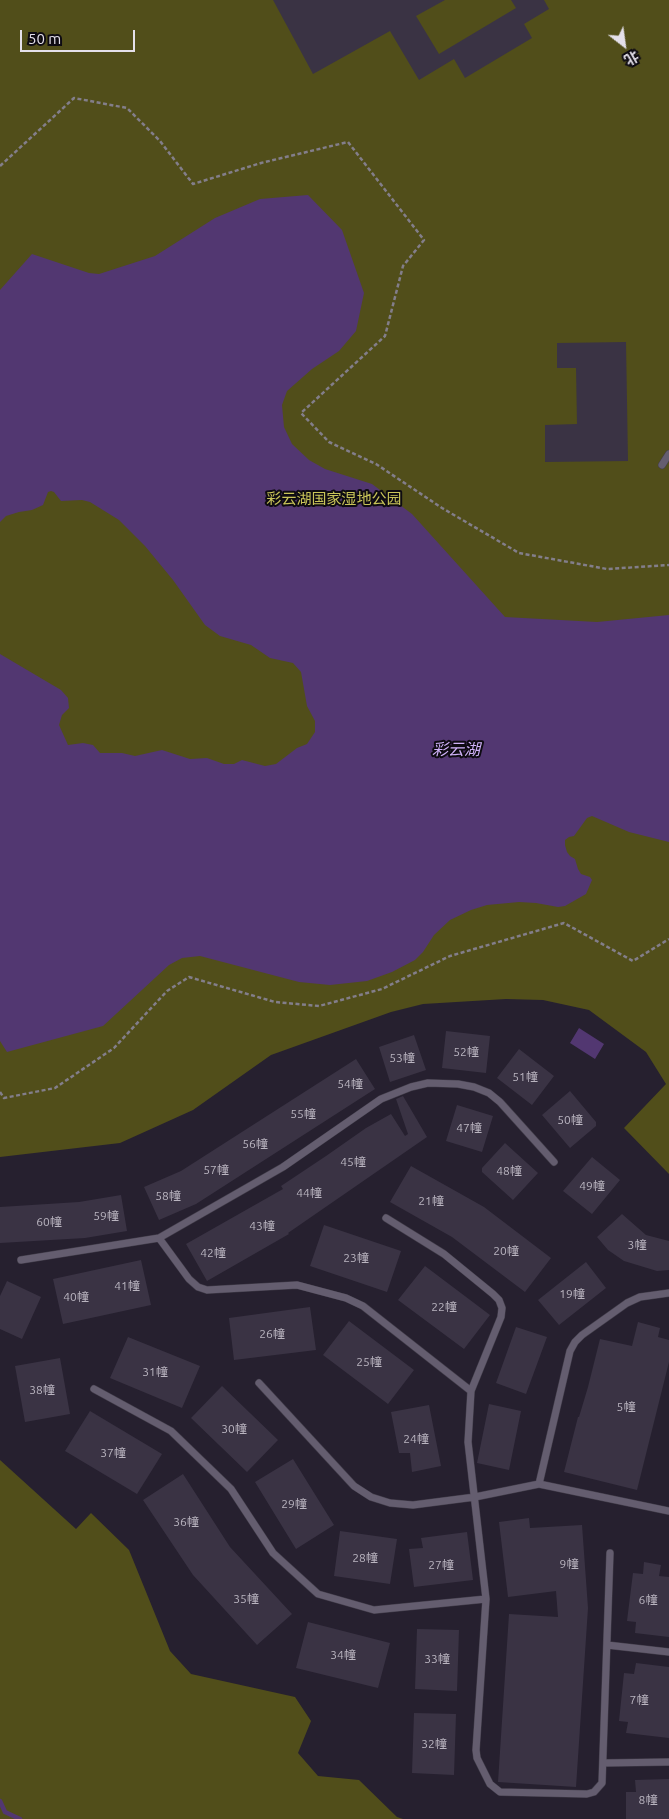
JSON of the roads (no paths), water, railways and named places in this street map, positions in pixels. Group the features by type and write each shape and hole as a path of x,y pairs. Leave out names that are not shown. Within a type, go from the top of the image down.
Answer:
{"lane":[{"path":"662,465 669,454"},
{"path":"21,1260 159,1238 276,1171 382,1099 411,1087 428,1083 458,1084 474,1087 488,1093 500,1102 554,1162"},
{"path":"386,1218 444,1254 499,1300 502,1308 501,1317 471,1391 468,1442 486,1599 475,1742 477,1758 490,1784 500,1792 587,1794 594,1792 602,1783 610,1554"},
{"path":"159,1238 189,1279 198,1287 207,1290 296,1284 346,1298 363,1306 471,1391"},
{"path":"539,1484 570,1351 575,1342 627,1303 640,1297 669,1293"},
{"path":"260,1383 354,1486 371,1497 390,1503 413,1505 475,1497 539,1484 669,1511"},
{"path":"94,1389 171,1430 231,1489 273,1553 318,1594 374,1610 486,1599"},
{"path":"607,1645 669,1652"},
{"path":"603,1763 669,1762"}],"water":[{"name":"彩云湖","path":"308,195 342,230 364,293 356,331 339,351 312,369 287,391 282,405 284,427 292,444 309,460 325,469 372,484 412,514 505,617 597,622 669,615 669,842 629,832 592,816 587,818 574,836 565,840 567,852 575,859 581,874 590,877 592,880 586,894 565,906 558,907 519,902 487,905 471,910 450,920 434,935 423,952 415,960 392,972 367,981 330,985 299,982 200,956 182,958 169,965 103,1026 7,1052 0,1041 0,654 61,690 68,698 69,708 62,715 59,725 68,745 83,743 93,745 100,753 122,753 135,756 162,750 190,759 207,758 224,764 234,764 242,760 265,766 276,764 297,748 307,744 315,732 315,721 307,706 301,672 293,663 270,658 251,645 220,636 205,625 173,580 145,546 119,520 90,502 82,500 61,501 51,491 48,492 43,505 32,510 6,516 0,522 0,290 32,254 89,273 99,274 155,256 215,218 260,199"},
{"path":"579,1028 604,1044 595,1059 570,1043"}],"waterway":[{"path":"0,1801 5,1812 20,1819"}],"park label":[{"name":"彩云湖国家湿地公园","path":"334,499"}]}
